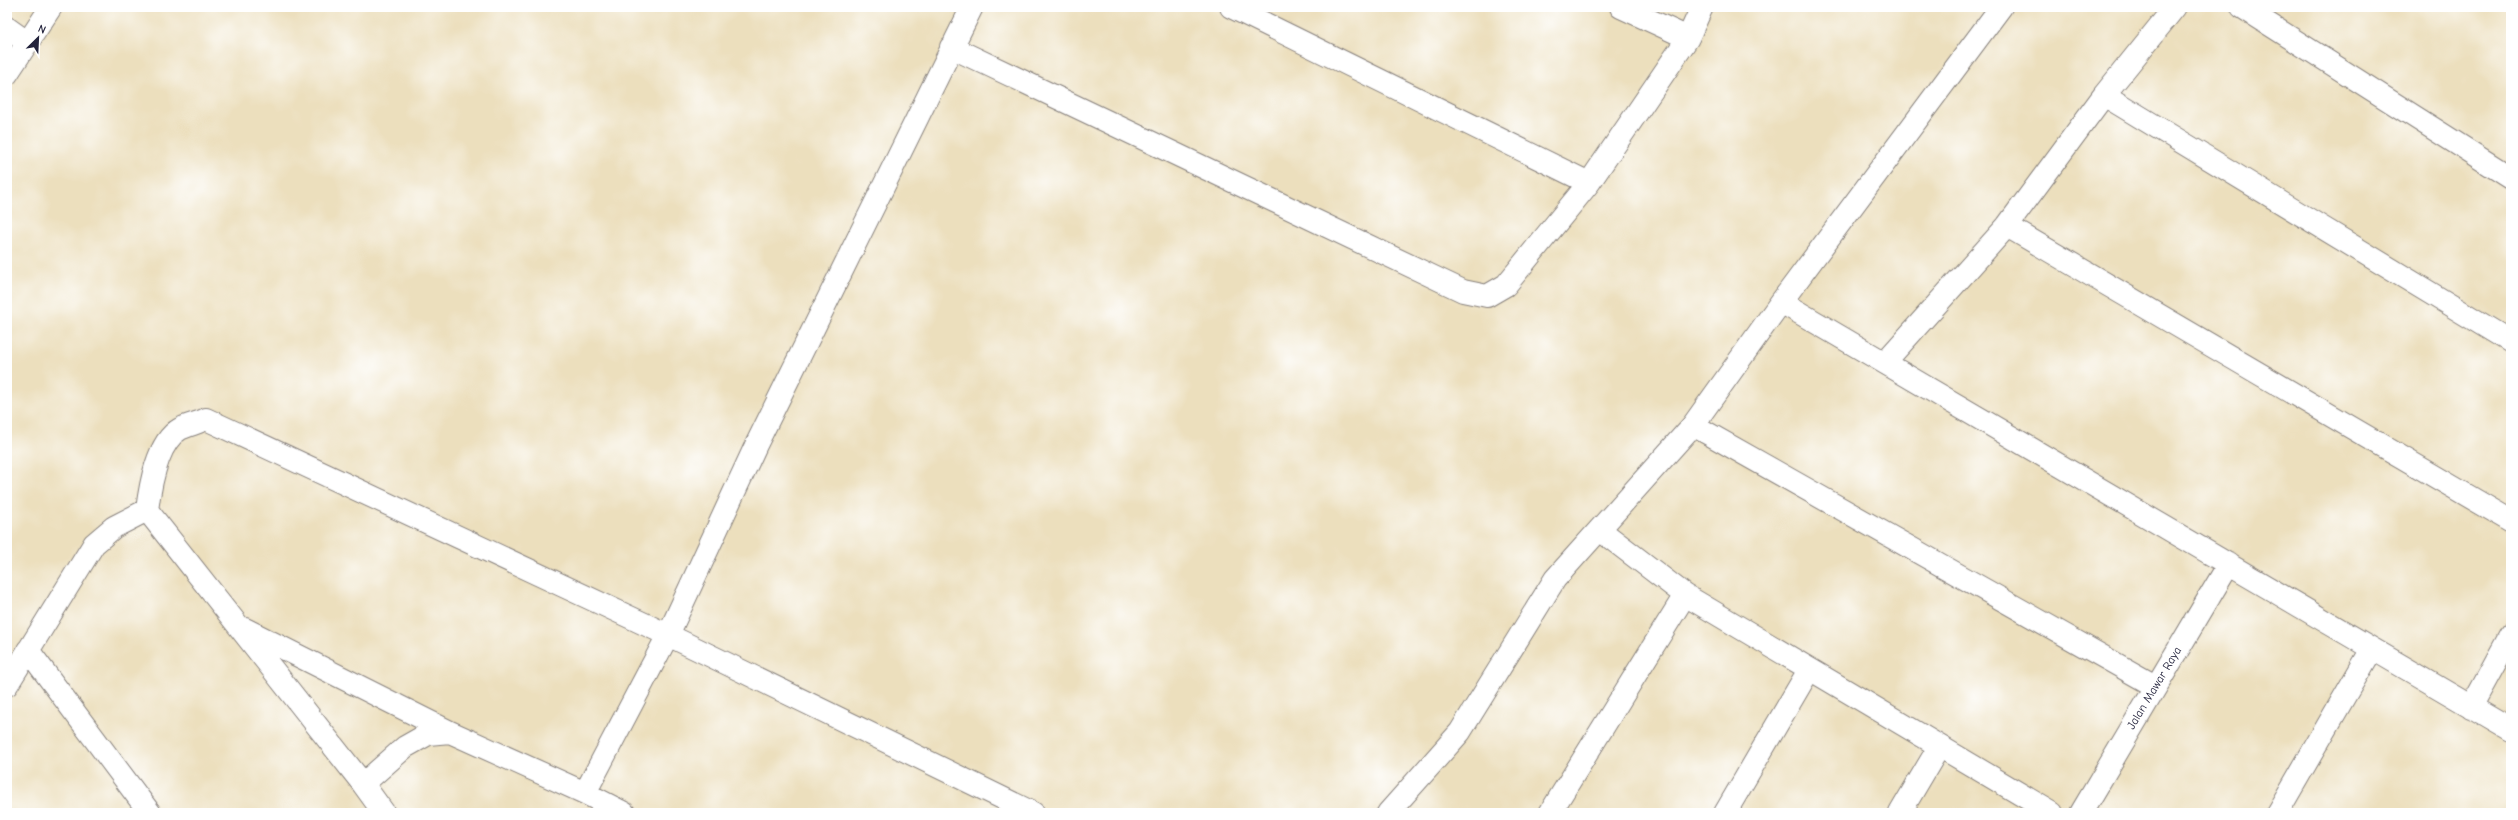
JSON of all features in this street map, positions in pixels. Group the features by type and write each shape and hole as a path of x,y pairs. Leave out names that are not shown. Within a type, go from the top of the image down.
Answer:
{"street":[{"path":"7,74 51,7"},
{"path":"585,794 668,635 760,438 972,7"},
{"path":"1231,7 1590,183"},
{"path":"1621,7 1688,38"},
{"path":"951,47 1463,291 1487,296 1506,285 1590,183 1688,38 1702,7"},
{"path":"1388,813 1460,732 1555,579 1693,425 1781,302 2001,7"},
{"path":"1885,362 2007,226 2104,95 2175,7"},
{"path":"2242,7 2511,178"},
{"path":"7,28 28,43"},
{"path":"2104,95 2511,342"},
{"path":"2007,226 2511,521"},
{"path":"1781,302 2511,730"},
{"path":"384,813 363,784 147,510 151,478 164,447 178,430 206,419 668,635 1033,813"},
{"path":"1693,425 2155,686"},
{"path":"7,685 94,544 114,527 147,510"},
{"path":"1600,530 1685,595 1939,748 2052,813"},
{"name":"Jalan Mawar Raya","path":"2081,813 2155,686 2229,564"},
{"path":"1550,813 1685,595"},
{"path":"238,626 450,732 624,813"},
{"path":"2471,707 2511,634"},
{"path":"2277,813 2372,649"},
{"path":"28,650 150,813"},
{"path":"1725,813 1809,670"},
{"path":"363,784 405,747 428,734 450,732"},
{"path":"1900,813 1939,748"}]}
